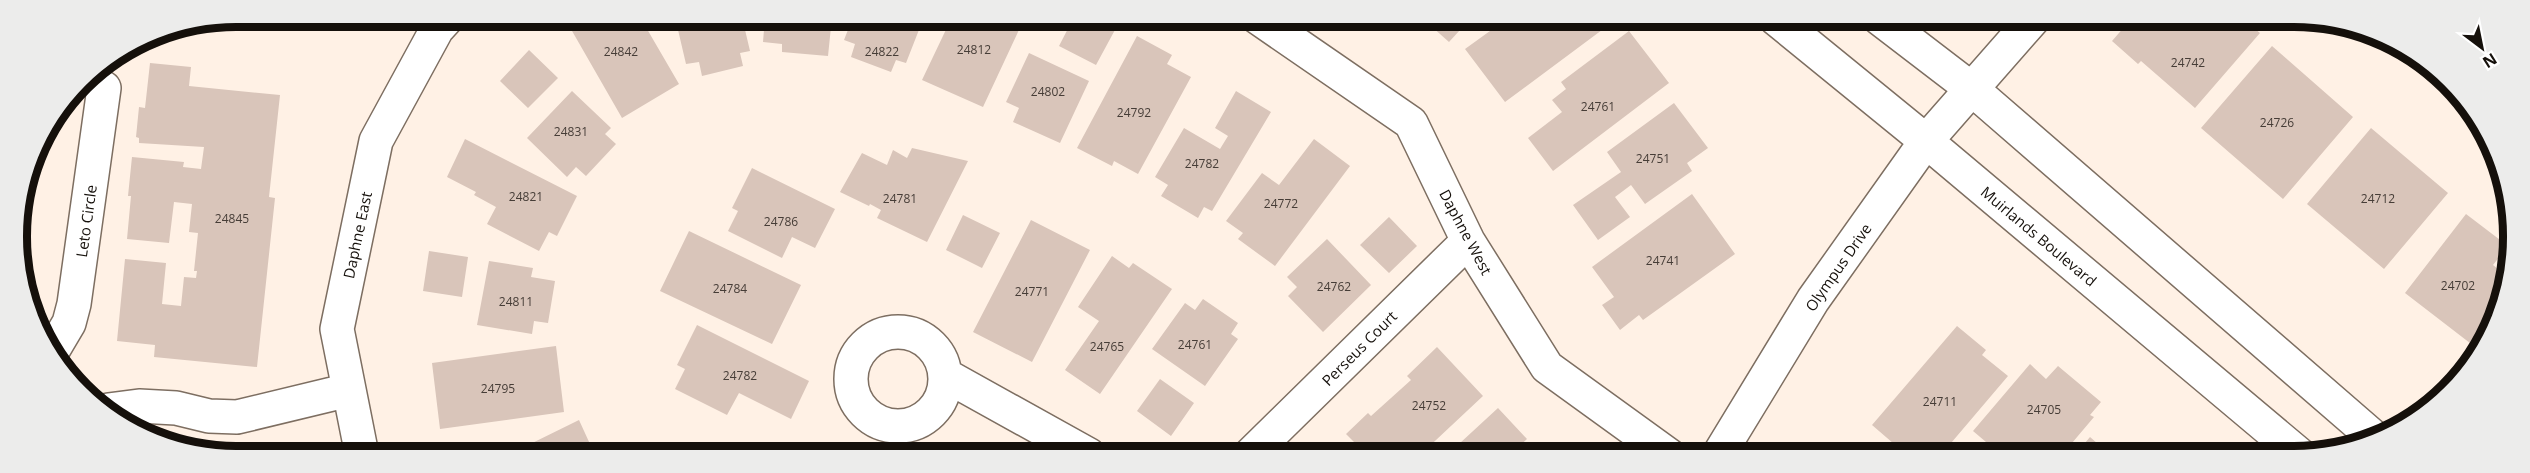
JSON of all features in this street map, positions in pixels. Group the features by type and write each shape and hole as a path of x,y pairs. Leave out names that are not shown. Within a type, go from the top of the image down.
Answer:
{"street":[{"name":"Daphne East","path":"360,446 337,329 376,141 441,27"},
{"name":"Daphne West","path":"1272,27 1412,123 1468,241 1547,367 1656,446"},
{"name":"Muirlands Boulevard","path":"1785,27 1926,141 2289,446"},
{"path":"1891,27 1972,90 2368,432"},
{"name":"Olympus Drive","path":"1724,446 1813,300 1926,141 2026,27"},
{"name":"Leto Circle","path":"57,344 69,323 74,304 105,88"},
{"name":"Perseus Court","path":"1259,446 1468,241"},
{"path":"945,375 1073,446"},
{"path":"118,409 139,406 176,408 209,416 237,417 264,413 349,390"}],"building":[{"path":"570,27 646,27 679,84 622,118"},
{"path":"677,27 744,27 750,51 740,53 743,66 702,76 699,62 686,64"},
{"path":"764,27 831,27 828,56 782,52 782,44 763,42"},
{"path":"849,27 920,27 906,63 896,60 891,72 851,57 855,44 844,40"},
{"path":"947,27 1020,27 983,107 922,80"},
{"path":"1069,27 1116,28 1096,65 1059,46"},
{"path":"1432,27 1463,27 1449,42"},
{"path":"1496,27 1606,27 1505,102 1465,49"},
{"path":"2124,27 2253,27 2260,33 2195,108 2141,61 2138,64 2112,41"},
{"path":"1629,31 1669,83 1553,171 1528,138 1562,112 1552,100 1566,89 1561,82"},
{"path":"1137,36 1172,55 1167,64 1191,77 1138,174 1114,161 1112,166 1077,148"},
{"path":"2272,46 2353,117 2283,199 2201,128"},
{"path":"529,50 558,78 528,108 500,81"},
{"path":"1029,53 1089,81 1060,143 1013,122 1019,108 1006,102"},
{"path":"150,63 191,67 189,86 280,95 269,197 275,198 257,367 154,357 155,345 117,341 125,259 166,263 162,304 181,306 184,277 196,278 197,271 194,271 198,233 189,232 192,204 174,202 169,243 127,239 132,157 184,162 183,167 201,169 204,147 139,143 139,138 136,137 139,107 145,108"},
{"path":"572,91 611,128 605,134 616,144 586,176 576,167 567,177 527,138"},
{"path":"1236,91 1271,112 1212,211 1204,207 1198,218 1161,196 1168,185 1155,177 1184,128 1220,149 1228,136 1215,128"},
{"path":"1674,103 1708,148 1687,163 1692,171 1645,204 1631,185 1615,197 1630,217 1598,240 1573,205 1621,172 1607,152"},
{"path":"2371,128 2448,193 2384,269 2307,204"},
{"path":"465,139 577,196 557,236 549,232 539,251 487,224 496,207 474,195 476,192 447,177"},
{"path":"1314,139 1350,166 1275,266 1238,239 1243,233 1226,221 1262,173 1279,185"},
{"path":"912,148 968,161 927,242 877,218 881,210 840,192 862,153 887,165 893,150 907,158"},
{"path":"752,168 835,209 815,248 792,237 782,258 728,231 738,211 732,208"},
{"path":"1692,194 1735,254 1643,320 1639,315 1620,330 1602,305 1614,297 1592,267"},
{"path":"2466,214 2503,242 2502,254 2493,265 2500,271 2492,304 2472,345 2405,293"},
{"path":"963,215 1000,233 982,268 946,250"},
{"path":"1389,217 1417,246 1389,273 1360,245"},
{"path":"1031,220 1090,250 1032,362 973,332"},
{"path":"689,231 801,285 772,344 660,291"},
{"path":"1327,239 1371,285 1323,332 1288,296 1297,287 1287,277"},
{"path":"429,251 468,257 462,297 423,291"},
{"path":"1112,256 1129,268 1133,263 1172,289 1100,394 1065,370 1099,321 1078,307"},
{"path":"489,261 533,268 531,277 555,281 548,323 534,321 532,334 477,325"},
{"path":"1203,299 1238,323 1231,334 1238,339 1205,386 1152,349 1185,303 1195,310"},
{"path":"697,325 809,381 791,419 739,393 727,415 675,389 685,369 677,365"},
{"path":"1957,326 1986,350 1982,355 2008,376 1948,446 1896,446 1872,425"},
{"path":"556,346 564,412 440,429 432,363"},
{"path":"1437,347 1483,396 1430,446 1358,446 1346,434 1368,413 1371,416 1411,380 1407,376"},
{"path":"2030,364 2046,379 2058,366 2101,402 2090,415 2094,417 2069,446 1983,446 1986,442 1973,431"},
{"path":"1160,379 1194,403 1171,436 1137,411"},
{"path":"1498,408 1527,439 1519,446 1457,446"},
{"path":"579,420 591,446 526,446"},
{"path":"2090,437 2100,446 2082,446"}]}
